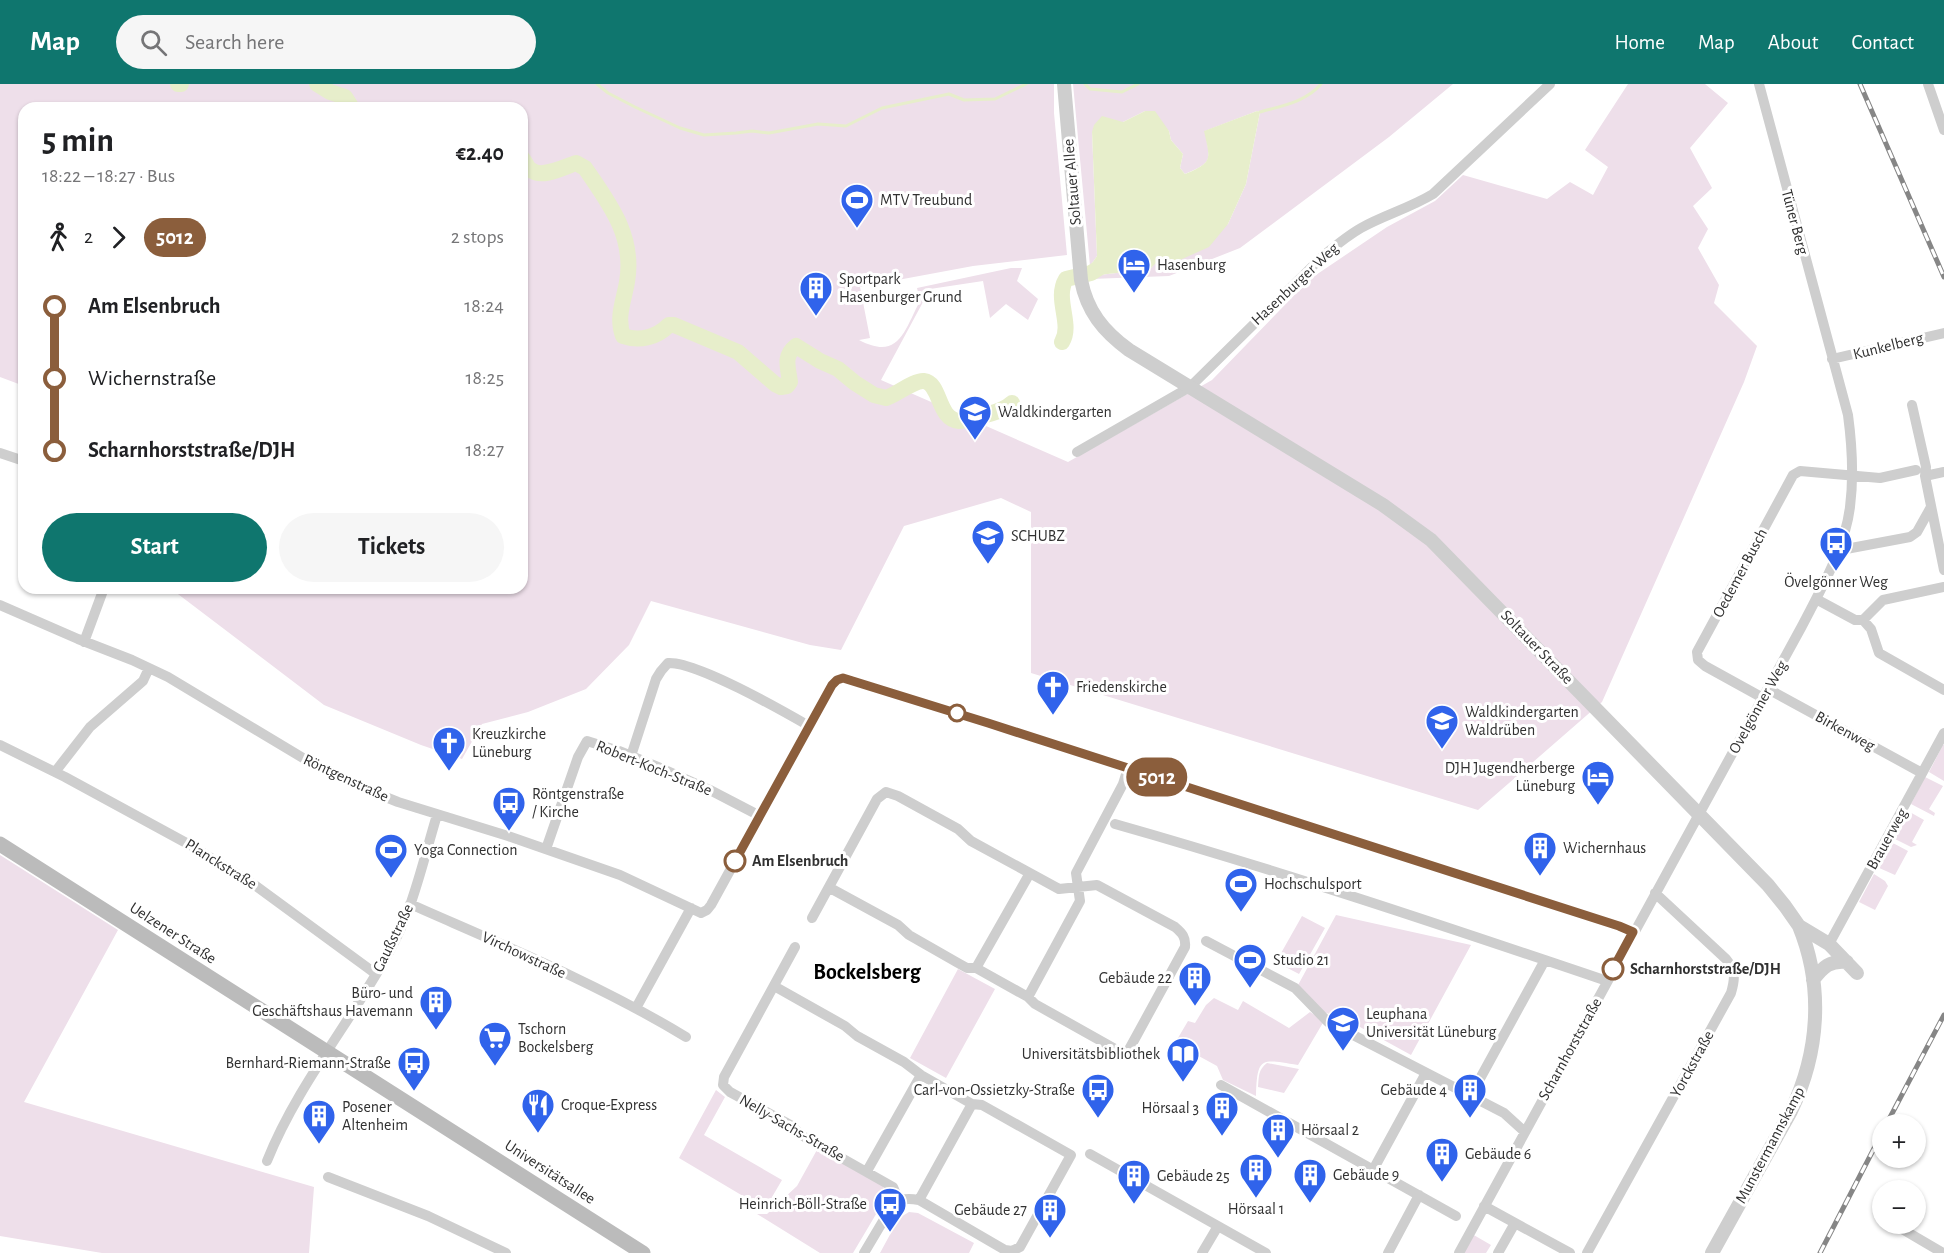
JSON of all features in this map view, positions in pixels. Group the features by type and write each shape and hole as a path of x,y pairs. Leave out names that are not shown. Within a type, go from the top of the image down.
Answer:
{"main road":[{"name":"Uelzener Straße","path":"0,844 328,1051"},
{"name":"Universitätsallee","path":"328,1051 644,1253"}],"street":[{"name":"Soltauer Allee","path":"1064,84 1079,264 1084,295 1090,311 1113,338 1190,387"},
{"name":"Hasenburger Weg","path":"1077,452 1190,387 1335,246 1362,228 1417,204 1433,194 1550,84"},
{"name":"Tüner Berg","path":"1759,84 1832,359"},
{"path":"1928,84 1944,130"},
{"name":"Kunkelberg","path":"1832,359 1944,333"},
{"name":"Ovelgönner Weg","path":"1698,814 1816,599 1839,548 1850,507 1851,441 1848,415 1832,359"},
{"name":"Soltauer Straße","path":"1190,387 1383,505 1431,540 1768,885 1799,926 1825,941 1857,973"},
{"path":"1912,405 1926,467 1920,473"},
{"path":"0,453 18,459"},
{"name":"Oedemer Busch","path":"1765,693 1705,666 1698,660 1697,652 1793,475 1800,471 1852,475"},
{"path":"1852,475 1880,478 1944,472"},
{"path":"1920,473 1931,507 1944,570"},
{"path":"1839,548 1846,549 1910,537 1917,532 1931,507"},
{"path":"1816,599 1855,620 1863,620 1883,600 1944,586"},
{"path":"84,642 102,594"},
{"name":"Röntgenstraße","path":"0,604 168,677 322,769 398,802 620,875 701,913 707,910 760,816"},
{"path":"1863,620 1871,629 1880,653 1944,690"},
{"path":"631,756 653,688 661,671 668,663 675,662 688,666 718,679 755,696 809,726"},
{"path":"55,772 90,727 143,681 149,668"},
{"path":"760,816 832,685 843,678 1611,923 1633,932"},
{"name":"Birkenweg","path":"1765,693 1923,773"},
{"name":"Brauerweg","path":"1825,941 1944,734"},
{"name":"Robert-Koch-Straße","path":"546,849 585,742 592,742 631,756 710,790 760,816"},
{"name":"Planckstraße","path":"0,745 164,829 251,883 376,974"},
{"path":"1028,997 1080,901 1076,873 1123,784 1128,768"},
{"path":"812,918 877,799 886,792 898,796 958,829 971,841 1059,888 1097,885 1182,933 1185,947 1126,1055 1035,1004 1028,997 976,968 967,968 909,935 898,925 830,888"},
{"name":"Scharnhorststraße","path":"1458,1253 1698,814"},
{"name":"Gaußstraße","path":"267,1161 286,1118 390,950 410,904 437,815"},
{"path":"1115,824 1227,857 1606,981"},
{"path":"976,968 1030,873"},
{"name":"Yorckstraße","path":"1587,1253 1731,993 1734,983 1735,974 1732,965 1655,893"},
{"name":"Virchowstraße","path":"410,904 636,1008 686,1037"},
{"path":"636,1008 691,908"},
{"name":"Munstermannskamp","path":"1712,1253 1800,1093 1809,1066 1815,1006 1806,943 1799,926"},
{"path":"1806,943 1815,938 1825,941"},
{"path":"1206,941 1295,988 1328,1022 1504,1113 1525,1132"},
{"name":"Soltauer Straße","path":"1806,943 1844,962"},
{"name":"Nelly-Sachs-Straße","path":"795,947 724,1077 723,1085 730,1092 792,1126 801,1135 893,1187 898,1201"},
{"path":"1471,1095 1545,960"},
{"path":"1813,980 1828,964 1844,962"},
{"path":"774,986 845,1026 863,1040 904,1062 921,1075 972,1104 982,1105 1071,1155 1020,1247 1013,1252 1005,1250 919,1200 907,1198 898,1201 887,1212 864,1253"},
{"path":"1373,1170 1426,1073"},
{"path":"867,1172 921,1075"},
{"path":"1221,1085 1456,1216"},
{"path":"919,1200 972,1104"},
{"path":"1090,1154 1266,1253"},
{"path":"328,1177 428,1216 506,1253"},
{"path":"1388,1253 1419,1195"},
{"path":"1484,1206 1570,1253"},
{"path":"1498,1253 1515,1223"},
{"path":"1202,1253 1218,1226"},
{"path":"1910,1234 1942,1253"}],"shaded area":[{"path":"0,84 1054,84 1054,113 1067,255 973,266 860,287 870,338 859,340 872,346 883,347 892,345 898,340 920,301 917,288 1011,268 1022,268 1017,281 1038,299 1028,320 1006,304 990,318 983,281 930,289 881,380 1068,462 1212,380 1310,279 1387,227 1435,201 1463,175 1547,199 1570,182 1593,195 1608,167 1585,150 1628,84 1705,84 1728,103 1690,148 1712,188 1693,206 1708,229 1698,248 1719,285 1714,303 1757,346 1744,382 1602,702 1478,810 1031,673 1031,512 1001,498 904,526 841,650 810,645 651,601 629,645 586,689 528,712 482,724 462,759 421,745 324,705 178,594 528,594 528,102 18,102 18,384 0,377"},
{"path":"1073,84 1453,84 1389,137 1240,248 1169,276 1091,279 1091,276 1150,269 1157,261 1228,224 1246,184 1260,112 1257,111 1205,131 1208,159 1201,166 1185,174 1180,168 1183,154 1171,140 1169,131 1145,111 1123,122 1092,132 1097,256 1090,266"},
{"path":"1145,111 1155,111 1169,131 1171,140 1183,154 1180,168 1185,174 1201,166 1208,158 1204,131 1257,111 1260,112 1246,184 1228,224 1209,247 1171,264 1158,261 1150,269 1091,276 1090,266 1097,256 1092,132 1094,125 1102,116 1123,122"},
{"path":"1944,745 1944,781 1929,772"},
{"path":"1925,777 1943,786 1929,809 1935,813 1934,816 1911,804"},
{"path":"1908,811 1924,820 1912,842 1917,845 1911,847 1893,838"},
{"path":"1891,842 1908,851 1895,875 1877,867"},
{"path":"0,855 118,930 24,1102 314,1187 309,1253 102,1253 0,1236"},
{"path":"1874,874 1885,881 1888,886 1875,910 1859,902"},
{"path":"1336,915 1471,945 1411,1055 1360,1027 1324,1012 1297,987"},
{"path":"1302,916 1325,928 1299,974 1276,962"},
{"path":"958,969 995,989 946,1078 910,1058"},
{"path":"1214,998 1238,1010 1243,1001 1289,1028 1310,1012 1324,1021 1298,1065 1269,1062 1260,1067 1256,1096 1223,1080 1217,1066 1175,1043 1188,1021 1195,1023 1206,1005"},
{"path":"1267,1063 1299,1069 1284,1093 1258,1087 1260,1071"},
{"path":"716,1090 725,1097 704,1135 782,1180 765,1209 679,1158"},
{"path":"818,1148 882,1185 886,1191 885,1199 853,1253 820,1253 757,1214 767,1214 797,1186"},
{"path":"909,1212 918,1213 974,1243 969,1253 880,1253 899,1218"},
{"path":"1472,1234 1491,1245 1486,1253 1462,1253"}],"waterway":[{"path":"317,84 345,97 348,102"},
{"path":"597,84 608,93 635,107 680,128 704,135 752,131 769,133 818,124 846,126 882,108 949,94 964,100 995,99 1026,84"},
{"path":"1085,84 1090,89 1122,92 1138,84"},
{"path":"1260,112 1301,99 1321,84"},
{"path":"528,166 541,173 576,163 585,168 611,207 624,235 627,250 627,282 620,315 623,336 648,337 659,333 669,325 674,325 738,352 781,387 787,386 790,382 788,358 796,346 838,369 874,395 886,398 920,381 929,383 934,388 947,414 959,421 998,411 1012,403"},
{"path":"1062,342 1066,327 1062,295 1066,279 1091,273 1110,261"}],"railway":[{"path":"1860,84 1944,277"},
{"path":"1892,1114 1944,1015"},
{"path":"1820,1253 1872,1152"}],"bus line":[{"name":"5012","path":"735,861 832,685 843,678 1619,926 1633,932 1613,969"}],"place":[{"name":"MTV Treubund","path":"857,229"},
{"name":"Hasenburg","path":"1134,294"},
{"name":"Sportpark Hasenburger Grund","path":"816,317"},
{"name":"Waldkindergarten","path":"975,441"},
{"name":"SCHUBZ","path":"988,565"},
{"name":"Övelgönner Weg","path":"1836,572"},
{"name":"Friedenskirche","path":"1053,716"},
{"name":"Waldkindergarten Waldrüben","path":"1442,750"},
{"name":"Kreuzkirche Lüneburg","path":"449,772"},
{"name":"DJH Jugendherberge Lüneburg","path":"1598,806"},
{"name":"Röntgenstraße / Kirche","path":"509,832"},
{"name":"Am Elsenbruch","path":"735,861"},
{"name":"Wichernhaus","path":"1540,877"},
{"name":"Yoga Connection","path":"391,879"},
{"name":"Hochschulsport","path":"1241,913"},
{"name":"Scharnhorststraße/DJH","path":"1613,969"},
{"name":"Studio 21","path":"1250,989"},
{"name":"Gebäude 22","path":"1195,1007"},
{"name":"Büro- und Geschäftshaus Havemann","path":"436,1031"},
{"name":"Leuphana Universität Lüneburg","path":"1343,1052"},
{"name":"Tschorn Bockelsberg","path":"495,1067"},
{"name":"Universitätsbibliothek","path":"1183,1083"},
{"name":"Bernhard-Riemann-Straße","path":"414,1092"},
{"name":"Carl-von-Ossietzky-Straße","path":"1098,1119"},
{"name":"Gebäude 4","path":"1470,1119"},
{"name":"Croque-Express","path":"538,1134"},
{"name":"Hörsaal 3","path":"1222,1137"},
{"name":"Posener Altenheim","path":"319,1145"},
{"name":"Hörsaal 2","path":"1278,1159"},
{"name":"Gebäude 6","path":"1442,1183"},
{"name":"Hörsaal 1","path":"1256,1199"},
{"name":"Gebäude 9","path":"1310,1204"},
{"name":"Gebäude 25","path":"1134,1205"},
{"name":"Heinrich-Böll-Straße","path":"890,1233"},
{"name":"Gebäude 27","path":"1050,1239"}],"district":[{"name":"Bockelsberg","path":"867,972"}]}
